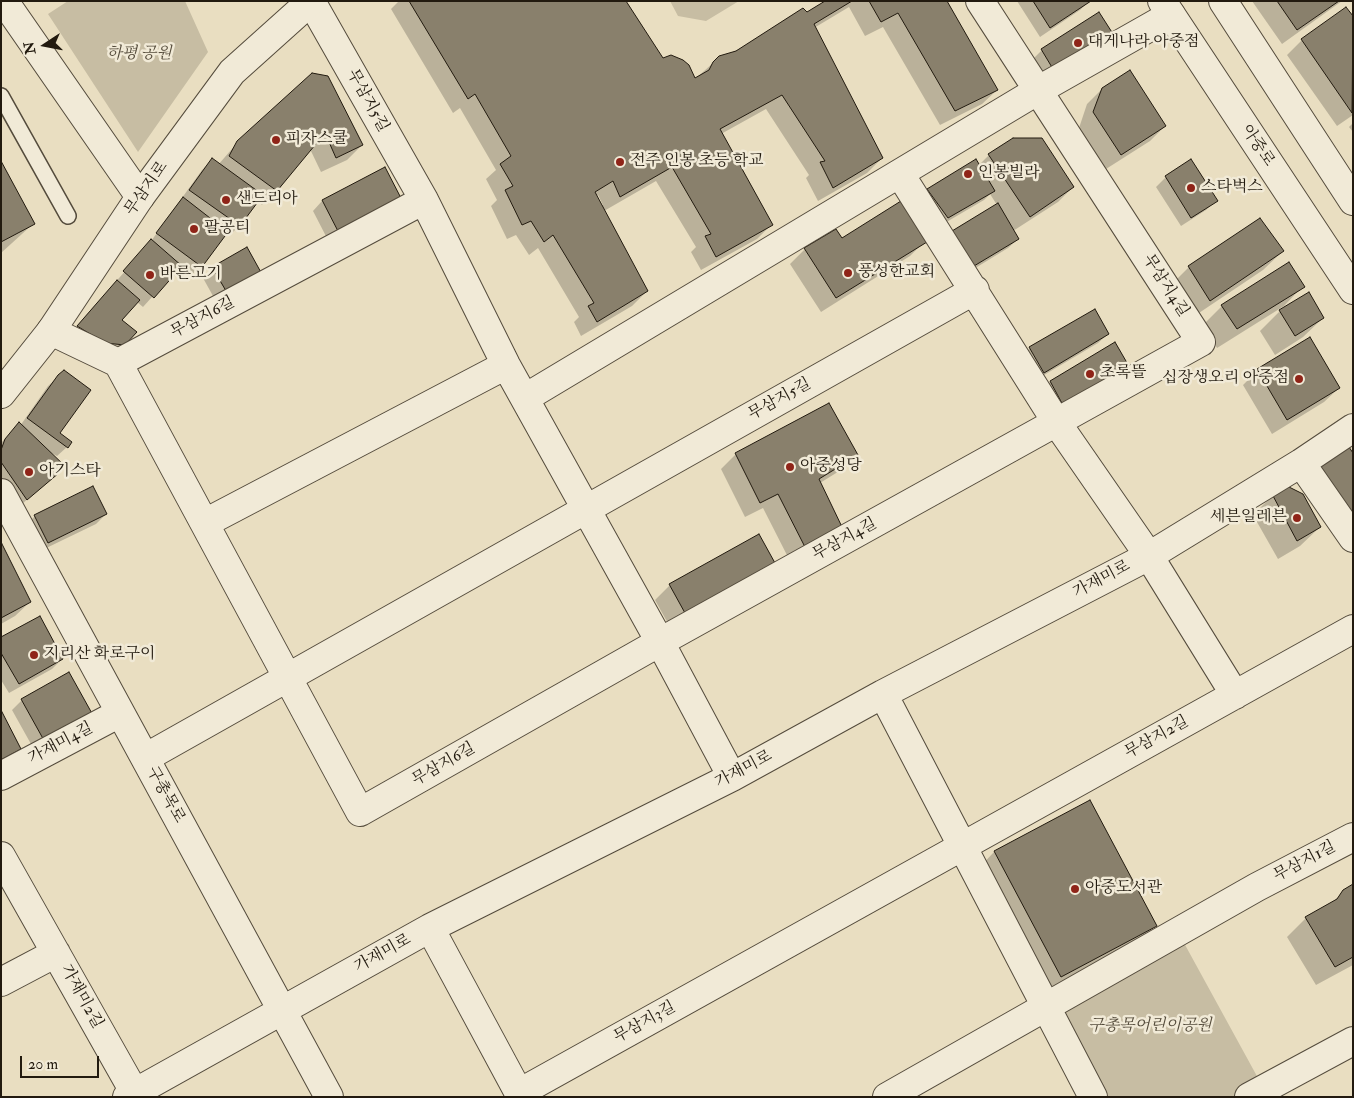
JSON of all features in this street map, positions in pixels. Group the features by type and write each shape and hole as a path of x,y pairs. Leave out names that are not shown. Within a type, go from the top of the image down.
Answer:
{"street":[{"path":"4,1 140,198"},
{"name":"무삼지로","path":"1,394 51,331 140,198 232,72 311,1"},
{"name":"무삼지5길","path":"311,1 424,200 506,365 660,642 732,777"},
{"name":"무삼지4길","path":"660,642 1201,342 980,1"},
{"path":"1224,1 1353,201"},
{"path":"524,398 1037,91 1166,8"},
{"name":"아중로","path":"1166,8 1353,290"},
{"path":"900,174 975,290 1057,423 1149,556 1235,695"},
{"name":"무삼지6길","path":"424,200 118,363 360,812 660,642"},
{"name":"무삼지5길","path":"288,678 975,290"},
{"path":"51,331 118,363"},
{"path":"205,523 506,365"},
{"name":"가재미로","path":"133,1095 430,928 732,777 883,694 1149,556 1301,463 1353,428"},
{"path":"1301,463 1353,538"},
{"name":"구총목로","path":"1,493 329,1097"},
{"name":"무삼지2길","path":"771,953 1353,629"},
{"path":"145,758 288,678"},
{"path":"883,694 1093,1097"},
{"name":"가재미4길","path":"1,776 120,713"},
{"name":"무삼지1길","path":"1046,1007 1257,887 1353,837"},
{"name":"가재미2길","path":"1,856 133,1095"},
{"name":"무삼지3길","path":"430,928 520,1095 771,953"},
{"name":"가재미2길","path":"1,982 56,953"},
{"path":"887,1097 1046,1007"},
{"path":"1249,1097 1349,1043"}],"lane":[{"path":"1,96 68,216"}],"green space":[{"name":"하평 공원","path":"68,1 185,1 208,52 138,152 48,14"},
{"path":"670,1 739,1 706,21 678,16"},
{"name":"구총목어린이공원","path":"1178,932 1264,1089 1249,1097 1093,1097 1046,1007"}],"building":[{"name":"전주 인봉 초등 학교","path":"409,1 626,1 663,58 671,55 683,60 689,65 695,78 709,70 719,56 736,51 803,8 807,12 825,1 852,1 814,24 883,158 833,188 820,162 825,161 782,95 720,129 773,225 716,257 705,236 711,234 672,167 620,197 613,181 595,192 648,291 597,322 588,306 594,303 553,235 544,242 531,221 522,225 505,190 513,186 500,164 511,156 475,94 468,99"},
{"path":"869,1 947,1 998,90 955,111 898,13 881,22"},
{"path":"1033,1 1091,1 1050,28"},
{"path":"1277,1 1339,1 1297,30"},
{"path":"1346,7 1353,16 1352,113 1301,39"},
{"name":"대게나라 아중점","path":"1099,12 1115,37 1056,74 1041,49"},
{"path":"1130,70 1166,126 1121,155 1093,112 1102,88"},
{"path":"312,73 328,76 363,145 336,158 325,133 277,191 229,156 237,141"},
{"path":"1013,138 1042,138 1074,187 1030,217 988,154"},
{"path":"212,158 263,195 240,226 189,190"},
{"name":"인봉빌라","path":"976,159 995,191 948,218 927,189"},
{"name":"스타벅스","path":"1191,159 1218,201 1191,218 1165,176"},
{"path":"1,161 35,224 1,242"},
{"path":"385,167 403,202 340,235 322,200"},
{"path":"183,197 228,232 202,267 156,233"},
{"name":"풍성한교회","path":"901,201 927,242 836,298 804,248 836,229 842,238"},
{"path":"998,203 1019,239 974,266 952,231"},
{"path":"1260,218 1284,251 1210,301 1188,266"},
{"path":"151,239 182,266 154,298 123,271"},
{"path":"247,247 263,276 229,296 212,267"},
{"path":"1289,262 1305,287 1237,329 1221,305"},
{"path":"117,280 140,300 122,320 137,332 125,345 105,343 77,326"},
{"path":"1309,292 1324,318 1295,336 1279,310"},
{"path":"1095,309 1109,334 1044,373 1029,347"},
{"name":"십장생오리 아중점","path":"1310,337 1340,388 1287,420 1257,369"},
{"name":"초록뜰","path":"1115,342 1130,368 1064,407 1050,381"},
{"path":"64,370 91,390 60,433 72,442 68,448 27,418 58,375"},
{"name":"아중성당","path":"829,403 858,455 819,479 843,529 806,549 778,494 760,503 735,453"},
{"path":"19,422 66,467 27,500 1,462 1,450 5,439"},
{"path":"1347,444 1353,453 1353,525 1315,468"},
{"path":"93,486 107,514 48,543 34,515"},
{"path":"1287,486 1303,494 1321,527 1297,541 1272,494"},
{"path":"759,534 775,563 685,613 669,584"},
{"path":"1,545 31,602 1,618"},
{"path":"40,616 63,659 19,684 1,653 1,637"},
{"path":"69,672 94,717 46,744 21,699"},
{"path":"1,710 21,749 1,760"},
{"name":"아중도서관","path":"1090,800 1157,926 1061,977 994,851"},
{"path":"1353,884 1353,957 1335,967 1305,917 1337,899 1343,890"}],"place":[{"name":"대게나라 아중점","path":"1078,43"},
{"name":"피자스쿨","path":"276,140"},
{"name":"전주 인봉 초등 학교","path":"620,162"},
{"name":"인봉빌라","path":"968,174"},
{"name":"스타벅스","path":"1191,188"},
{"name":"샌드리아","path":"226,200"},
{"name":"팔공티","path":"194,229"},
{"name":"풍성한교회","path":"848,273"},
{"name":"바른고기","path":"150,275"},
{"name":"초록뜰","path":"1090,374"},
{"name":"십장생오리 아중점","path":"1299,379"},
{"name":"아중성당","path":"790,467"},
{"name":"아기스타","path":"29,472"},
{"name":"세븐일레븐","path":"1297,518"},
{"name":"지리산 화로구이","path":"34,655"},
{"name":"아중도서관","path":"1075,889"}]}
